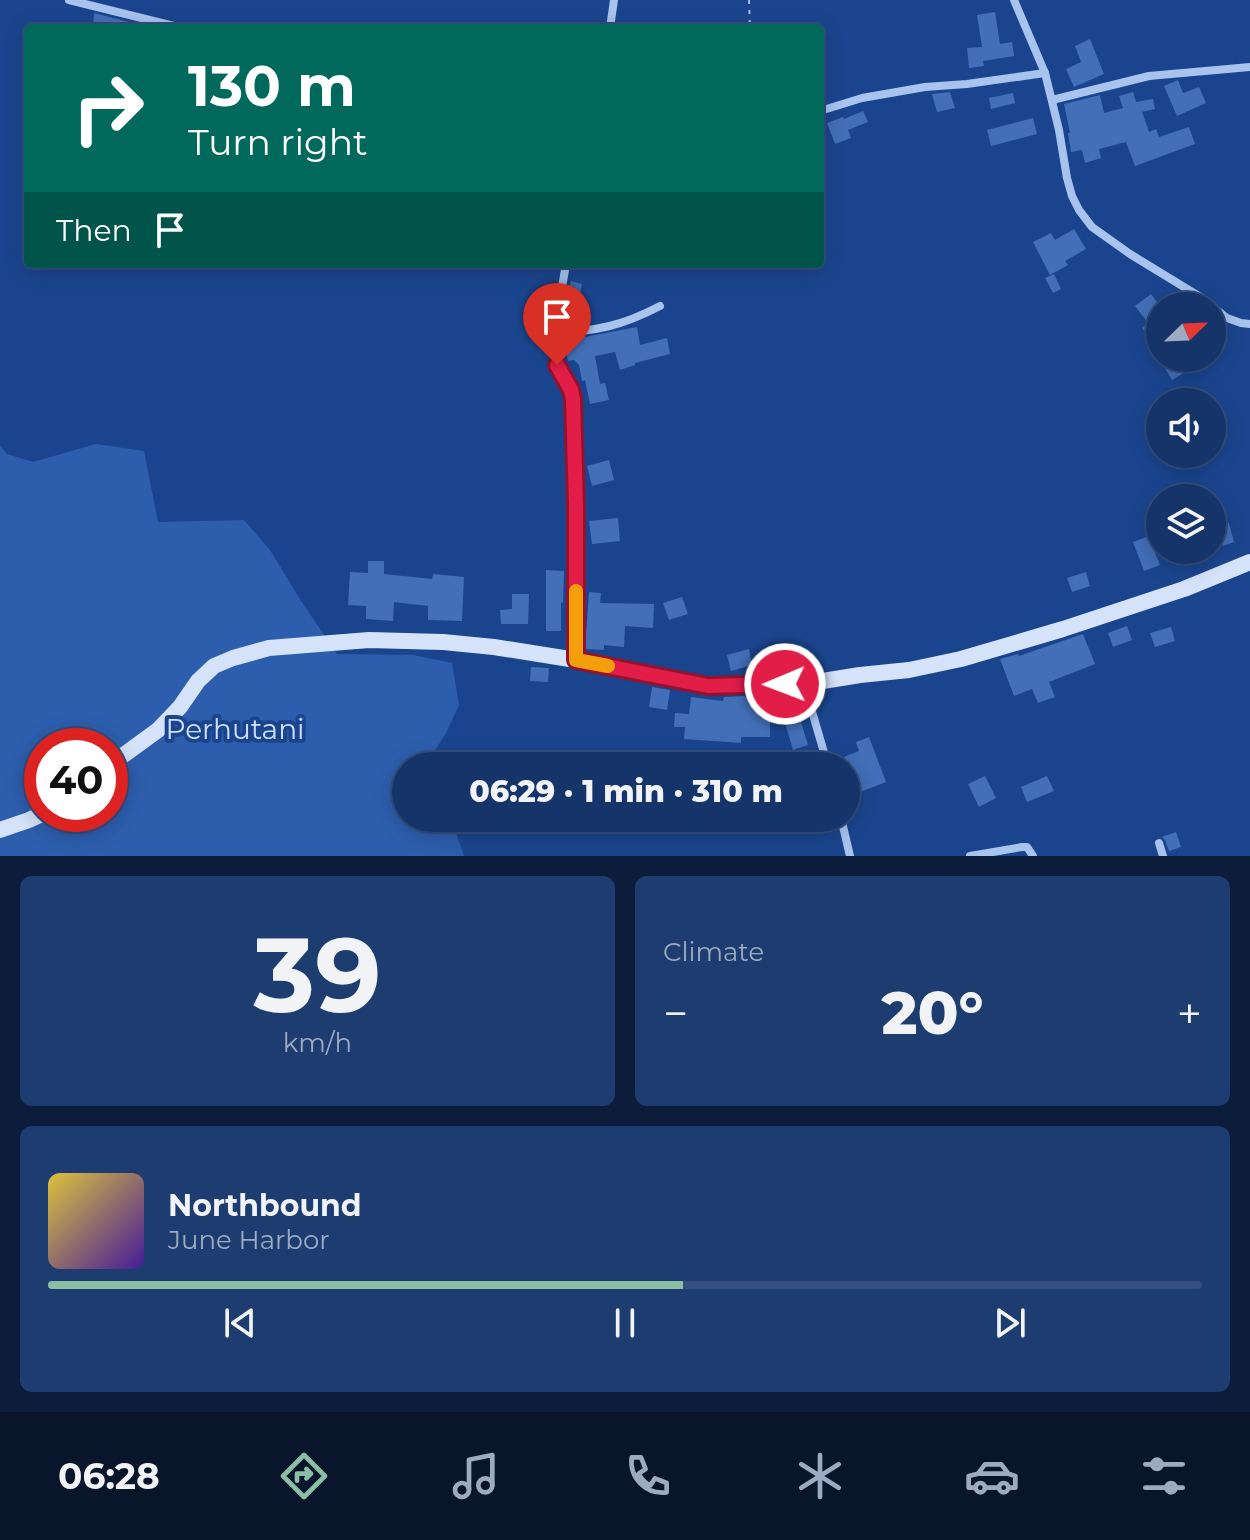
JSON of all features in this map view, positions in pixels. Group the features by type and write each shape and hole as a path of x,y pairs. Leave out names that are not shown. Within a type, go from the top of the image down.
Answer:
{"street":[{"path":"69,0 166,24"},
{"path":"611,24 614,0"},
{"path":"1014,0 1045,73 1072,196 1079,210 1092,227 1130,254 1202,298 1227,318 1250,324"},
{"path":"1052,100 1149,76 1250,67"},
{"path":"824,110 862,98 909,89 1045,73"},
{"path":"565,268 551,351 573,399 576,660"},
{"path":"554,333 583,332 634,320 660,306"},
{"path":"128,752 158,730 214,666 269,648 369,640 443,642 576,660 708,686 804,684 909,670 961,659 1184,589 1250,562"},
{"path":"804,684 824,752"},
{"path":"0,830 24,822"},
{"path":"844,832 850,856"},
{"path":"1159,843 1163,856"},
{"path":"970,856 1022,847 1027,847 1033,856"}],"path":[{"path":"749,0 750,24"}],"green space":[{"name":"Perhutani","path":"96,444 144,451 158,522 244,520 270,550 337,654 413,655 452,663 459,705 434,752 392,752 392,832 456,832 464,856 0,856 0,446 7,454 33,462"}],"building":[{"path":"995,12 1000,44 1012,42 1014,56 983,61 984,66 969,68 967,48 982,47 977,15"},
{"path":"94,13 137,24 93,24"},
{"path":"1090,39 1104,74 1074,87 1066,69 1081,62 1075,46"},
{"path":"1178,80 1183,93 1199,87 1206,103 1177,116 1164,86"},
{"path":"950,92 955,108 937,112 932,94"},
{"path":"1133,92 1136,102 1153,99 1155,109 1142,112 1149,132 1156,129 1159,137 1189,127 1195,144 1135,166 1126,142 1099,149 1101,158 1085,163 1082,150 1071,152 1064,104 1100,95 1104,113 1123,108 1119,96"},
{"path":"1013,93 1015,103 991,109 989,98"},
{"path":"863,111 868,122 848,130 851,138 835,144 827,123"},
{"path":"1033,118 1037,134 991,146 987,130"},
{"path":"1074,229 1086,249 1065,261 1068,265 1050,275 1033,242 1051,233 1055,240"},
{"path":"1054,274 1061,289 1053,293 1045,278"},
{"path":"571,281 582,284 579,300 567,298"},
{"path":"1146,298 1146,320 1135,306"},
{"path":"637,327 640,345 667,338 670,354 620,370 615,352 595,356 600,384 605,383 609,400 590,404 579,365 574,360 568,361 564,341"},
{"path":"1167,372 1185,372 1172,380"},
{"path":"609,460 614,480 592,486 587,466"},
{"path":"618,518 620,541 592,544 589,521"},
{"path":"1229,523 1234,542 1226,545 1226,524"},
{"path":"1146,537 1146,564 1160,565 1144,571 1133,542"},
{"path":"368,561 384,561 384,574 432,579 433,574 464,577 462,621 428,620 428,606 394,602 393,621 366,619 366,606 348,605 350,572 368,573"},
{"path":"546,570 564,571 561,631 546,631"},
{"path":"1086,572 1090,586 1072,592 1067,578"},
{"path":"589,592 601,593 600,603 654,604 653,628 625,626 624,647 604,645 604,650 585,649"},
{"path":"512,594 529,594 528,624 501,624 500,610 512,609"},
{"path":"682,597 688,614 669,620 663,603"},
{"path":"1127,626 1132,640 1113,647 1108,633"},
{"path":"1171,627 1175,641 1155,647 1150,633"},
{"path":"1083,634 1095,664 1049,682 1055,697 1038,703 1032,689 1014,696 1000,659 1019,656"},
{"path":"749,649 752,665 731,671 727,655"},
{"path":"531,667 549,668 548,682 530,681"},
{"path":"652,687 670,690 667,710 649,707"},
{"path":"770,696 770,737 741,737 741,743 684,739 685,727 674,727 675,713 689,714 691,697 723,701 724,697"},
{"path":"796,705 808,745 793,750 781,709"},
{"path":"869,737 886,782 860,792 860,752 856,752 859,751 856,742"},
{"path":"985,776 996,798 979,807 968,784"},
{"path":"1047,776 1054,791 1027,802 1021,787"},
{"path":"1176,832 1181,847 1169,851 1162,837"}],"slow traffic":[{"path":"576,591 576,660 608,666"}],"route":[{"path":"557,365 573,399 576,660 708,686 785,684"}]}
